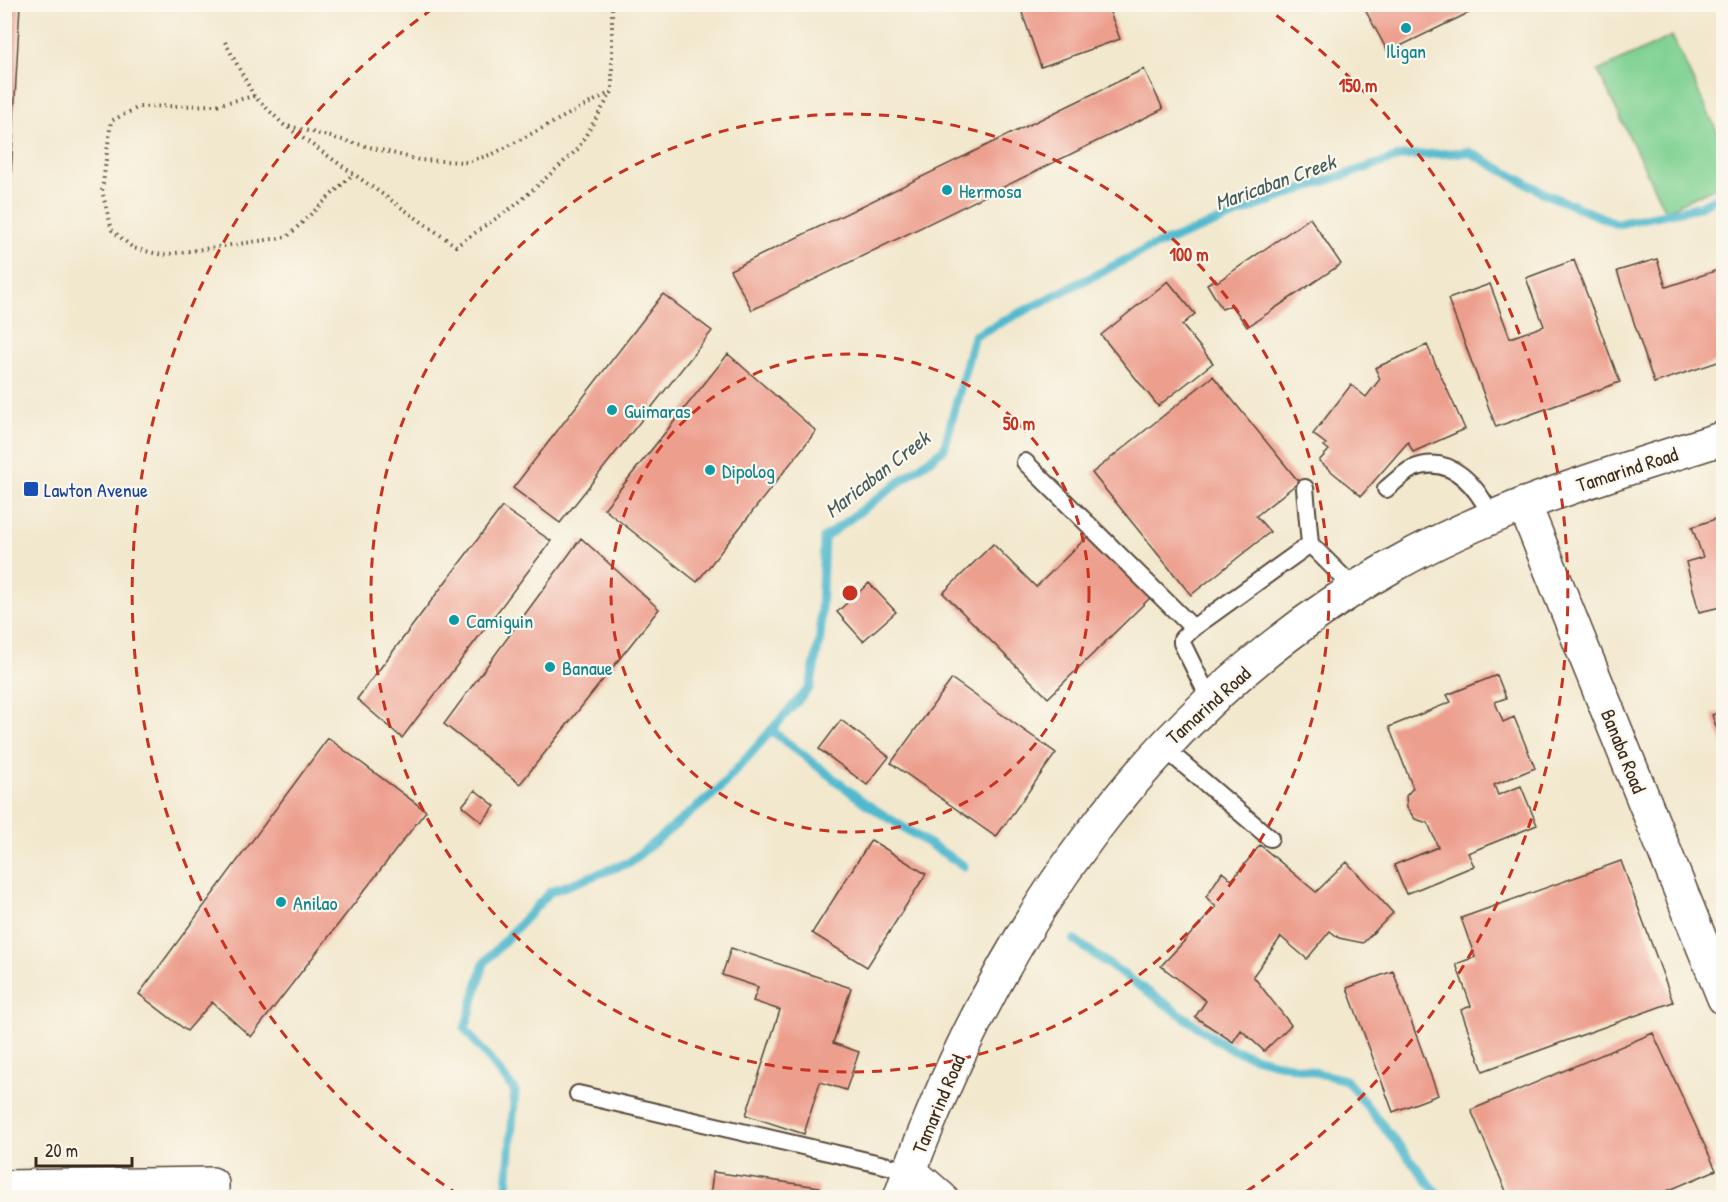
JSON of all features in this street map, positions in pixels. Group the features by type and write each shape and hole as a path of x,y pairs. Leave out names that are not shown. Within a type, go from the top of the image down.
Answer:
{"street":[{"name":"Tamarind Road","path":"905,1184 949,1074 1043,899 1100,819 1162,746 1274,646 1355,589 1396,564 1492,517 1524,504 1724,438"},
{"name":"Banaba Road","path":"1524,504 1724,998"},
{"path":"4,1187 212,1184 212,1197"},
{"path":"905,1184 941,1197"}],"lane":[{"path":"1025,462 1193,628"},
{"path":"1386,489 1413,469 1437,466 1459,472 1481,495 1492,517"},
{"path":"1305,488 1310,544 1355,589"},
{"path":"1211,702 1182,639 1193,628 1310,544"},
{"path":"1162,746 1270,838"},
{"path":"578,1094 905,1184"}],"path":[{"path":"225,42 254,96 284,125 456,246 517,204 577,150 612,92 612,4"},
{"path":"284,125 418,160 467,162 493,154 612,92"},
{"path":"254,96 216,105 139,108 111,121 102,191 112,230 133,248 162,255 287,237 352,175"}],"green space":[{"path":"1672,36 1723,144 1724,183 1665,211 1598,71"}],"building":[{"path":"4,4 20,4 6,269 4,269"},
{"path":"1019,4 1107,4 1120,39 1041,67"},
{"name":"Iligan","path":"1362,4 1487,4 1388,52"},
{"name":"Hermosa","path":"1144,69 1163,109 752,310 730,270"},
{"path":"1310,218 1341,264 1247,327 1232,305 1222,309 1207,284 1215,279 1217,282"},
{"path":"1657,259 1666,287 1724,268 1724,360 1654,383 1617,271"},
{"path":"1574,260 1620,382 1496,427 1448,299 1490,284 1510,338 1544,326 1526,278"},
{"path":"1168,281 1195,314 1182,325 1213,363 1158,406 1101,335"},
{"name":"Guimaras","path":"663,294 712,331 560,523 513,488"},
{"path":"1427,345 1465,429 1413,452 1408,442 1361,496 1319,461 1329,450 1324,446 1326,444 1313,434 1351,385 1366,397 1380,379 1375,368"},
{"name":"Dipolog","path":"728,354 816,431 697,582 604,509"},
{"path":"1213,376 1299,482 1256,516 1270,532 1191,595 1092,473"},
{"name":"Camiguin","path":"502,507 551,541 402,738 357,699"},
{"path":"1724,516 1724,615 1721,607 1699,612 1686,562 1703,557 1692,527"},
{"path":"1093,531 1155,593 1048,698 943,593 993,544 1036,587"},
{"name":"Banaue","path":"581,538 659,609 520,784 444,724"},
{"path":"869,583 896,612 863,641 837,612"},
{"path":"1497,675 1506,698 1495,702 1503,722 1514,717 1535,768 1494,785 1498,795 1521,786 1537,825 1468,853 1474,866 1406,894 1394,865 1438,847 1428,823 1415,819 1407,808 1406,796 1413,788 1389,727 1451,702 1447,695"},
{"path":"952,679 1056,753 996,837 891,763"},
{"path":"1724,711 1724,746 1723,746 1712,715"},
{"path":"841,720 889,757 867,785 819,749"},
{"name":"Anilao","path":"328,738 426,811 251,1037 212,1002 187,1031 139,994"},
{"path":"475,790 495,806 482,822 462,806"},
{"path":"871,840 926,874 867,967 812,933"},
{"path":"1260,845 1316,892 1347,862 1393,913 1363,943 1339,938 1330,931 1307,959 1281,937 1253,976 1291,1025 1264,1051 1241,1030 1233,1042 1195,1017 1206,1001 1161,966 1216,907 1206,897 1222,872 1232,880"},
{"path":"1621,861 1673,1002 1483,1071 1461,1010 1471,1006 1456,964 1475,957 1461,918"},
{"path":"731,948 851,988 833,1043 859,1052 846,1090 820,1082 804,1134 746,1115 780,1010 753,1001 758,987 722,975"},
{"path":"1393,971 1438,1095 1393,1112 1347,988"},
{"path":"1653,1033 1716,1170 1651,1198 1509,1198 1471,1110"},
{"path":"713,1172 819,1187 818,1198 710,1198"}],"waterway":[{"name":"Maricaban Creek","path":"506,1198 515,1091 465,1029 484,963 550,892 630,862 718,790 810,687 820,638 824,538 944,449 974,336 1147,249 1302,189 1402,156 1469,152 1546,194 1617,224 1698,207 1724,194"},
{"path":"771,730 865,803 964,866"},
{"path":"1074,940 1227,1047 1254,1057 1346,1080 1441,1198"}],"place":[{"name":"Iligan","path":"1406,28"},
{"name":"Hermosa","path":"947,190"},
{"name":"Guimaras","path":"612,410"},
{"name":"Dipolog","path":"710,470"},
{"name":"Lawton Avenue","path":"31,489"},
{"name":"Camiguin","path":"454,620"},
{"name":"Banaue","path":"550,667"},
{"name":"Anilao","path":"281,902"}]}
